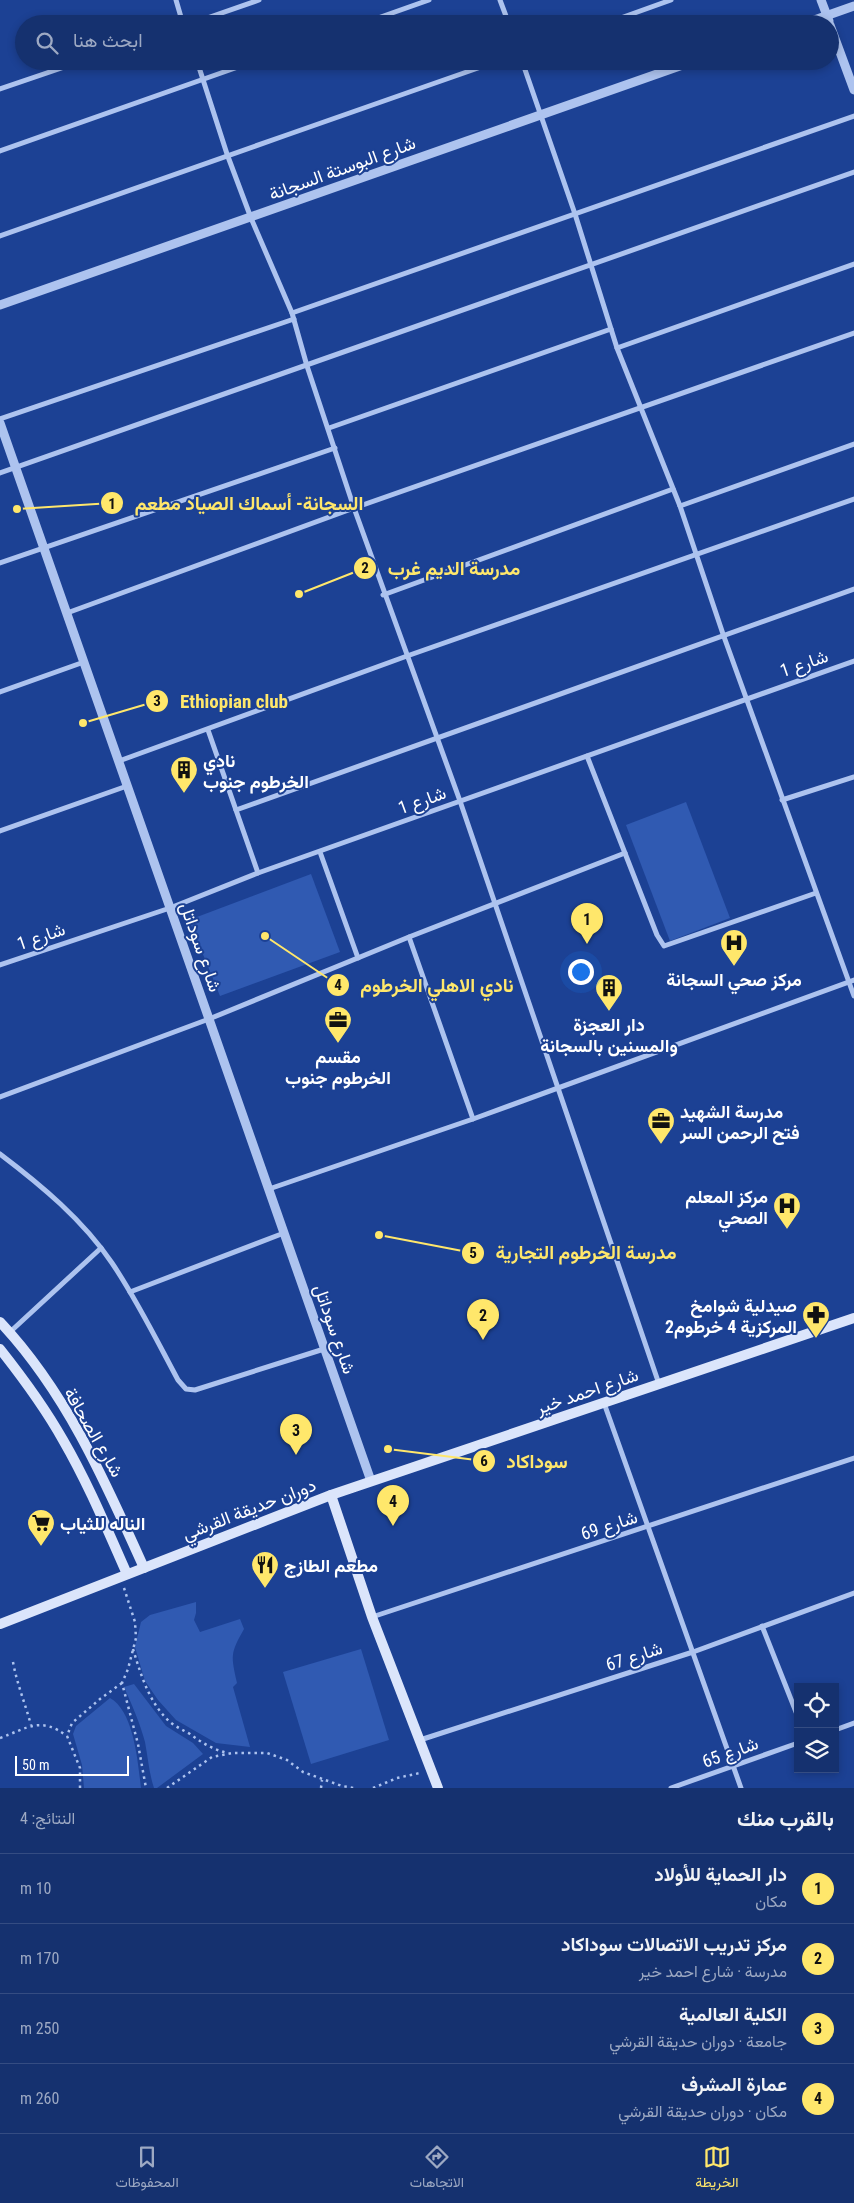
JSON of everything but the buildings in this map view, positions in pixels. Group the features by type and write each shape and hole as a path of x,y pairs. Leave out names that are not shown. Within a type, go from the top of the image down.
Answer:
{"main road":[{"name":"شارع احمد خير","path":"331,1495 854,1318"},
{"name":"شارع الصحافة","path":"0,1322 10,1332 45,1379 78,1430 107,1486 144,1568"},
{"name":"شارع الصحافة","path":"0,1349 28,1385 63,1439 78,1467 124,1575"},
{"name":"دوران حديقة القرشي","path":"0,1624 331,1495 372,1617 438,1788"}],"street":[{"path":"176,0 180,15"},
{"path":"216,15 258,0"},
{"path":"386,15 428,0"},
{"path":"500,0 506,15"},
{"path":"629,15 671,0"},
{"path":"821,0 827,15"},
{"path":"839,15 854,6"},
{"path":"839,49 854,90"},
{"path":"0,90 57,70"},
{"path":"200,70 227,154 251,218 293,316 307,366 383,594 460,801 658,1384"},
{"path":"0,151 230,70"},
{"path":"0,236 227,154 280,138 473,70"},
{"path":"525,70 575,214 617,348 680,506 782,800 816,893 852,981 854,996"},
{"name":"شارع البوستة السجانة","path":"0,305 668,70"},
{"path":"0,419 854,116"},
{"path":"0,473 592,266 854,172"},
{"path":"617,348 854,264"},
{"path":"329,428 611,329"},
{"path":"67,613 354,508 854,333"},
{"name":"شارع سوداتل","path":"0,423 371,1481"},
{"path":"680,506 854,444"},
{"path":"0,563 335,448"},
{"path":"383,594 673,489"},
{"path":"118,761 208,730 407,656 854,499"},
{"path":"236,810 723,634 854,589"},
{"name":"شارع 1","path":"0,965 170,908 258,873 854,661"},
{"path":"0,692 84,662"},
{"path":"208,730 258,873"},
{"path":"587,756 657,935 664,946 816,893"},
{"path":"782,800 854,777"},
{"path":"0,831 127,786"},
{"path":"320,852 358,958"},
{"path":"0,1097 209,1019 494,903 625,853"},
{"path":"409,937 473,1119"},
{"path":"269,1189 473,1119 852,981"},
{"path":"0,1154 40,1185 101,1248 130,1292 183,1387 190,1391 324,1349"},
{"path":"130,1292 284,1234"},
{"path":"10,1332 101,1248"},
{"path":"604,1402 741,1788"},
{"name":"شارع 69","path":"372,1617 854,1458"},
{"name":"شارع 67","path":"420,1740 693,1652 854,1593"},
{"path":"762,1626 794,1707"},
{"path":"839,1729 854,1723"},
{"name":"شارع 65","path":"671,1788 794,1744"}],"path":[{"path":"67,1736 72,1724 100,1699 122,1683 128,1669 136,1638 135,1622 124,1575"},
{"path":"133,1649 156,1707 166,1717 201,1742 216,1750 232,1753 267,1753 274,1755 287,1760 303,1772 322,1780 354,1788"},
{"path":"13,1662 18,1689 25,1702 31,1725"},
{"path":"122,1683 138,1744 146,1788"},
{"path":"0,1738 31,1725 55,1727 67,1736 80,1768 80,1788"},
{"path":"167,1788 212,1757 232,1753"},
{"path":"373,1788 397,1778 431,1770"},
{"path":"321,1788 322,1780"}],"shaded area":[{"path":"686,802 730,918 670,941 626,825"},
{"path":"311,874 340,952 220,996 189,920"},
{"path":"196,1602 194,1620 200,1632 240,1619 244,1629 236,1644 233,1655 237,1683 233,1687 250,1747 216,1743 176,1720 158,1700 145,1681 135,1647 141,1622 150,1615"},
{"path":"361,1649 389,1740 311,1764 283,1672"},
{"path":"134,1684 166,1726 193,1743 203,1754 157,1788 154,1788 152,1782 141,1728 124,1687"},
{"path":"110,1698 125,1714 130,1726 141,1788 84,1788 82,1765 73,1734 76,1726"}],"place":[{"name":"السجانة- أسماك الصياد مطعم","path":"17,509"},
{"name":"مدرسة الديم غرب","path":"299,594"},
{"name":"Ethiopian club","path":"83,723"},
{"name":"نادي الخرطوم جنوب","path":"184,794"},
{"name":"نادي الاهلي الخرطوم","path":"265,936"},
{"name":"دار الحماية للأولاد","path":"587,944"},
{"name":"مركز صحي السجانة","path":"734,967"},
{"name":"دار العجزة والمسنين بالسجانة","path":"609,1012"},
{"name":"مقسم الخرطوم جنوب","path":"338,1044"},
{"name":"مدرسة الشهيد فتح الرحمن السر","path":"661,1145"},
{"name":"مركز المعلم الصحي","path":"787,1230"},
{"name":"مدرسة الخرطوم التجارية","path":"379,1235"},
{"name":"صيدلية شوامخ المركزية 4 خرطوم2","path":"816,1339"},
{"name":"مركز تدريب الاتصالات سوداكاد","path":"483,1340"},
{"name":"سوداكاد","path":"388,1449"},
{"name":"الكلية العالمية","path":"296,1455"},
{"name":"عمارة المشرف","path":"393,1526"},
{"name":"الناله للثياب","path":"41,1547"},
{"name":"مطعم الطازج","path":"265,1589"}]}
